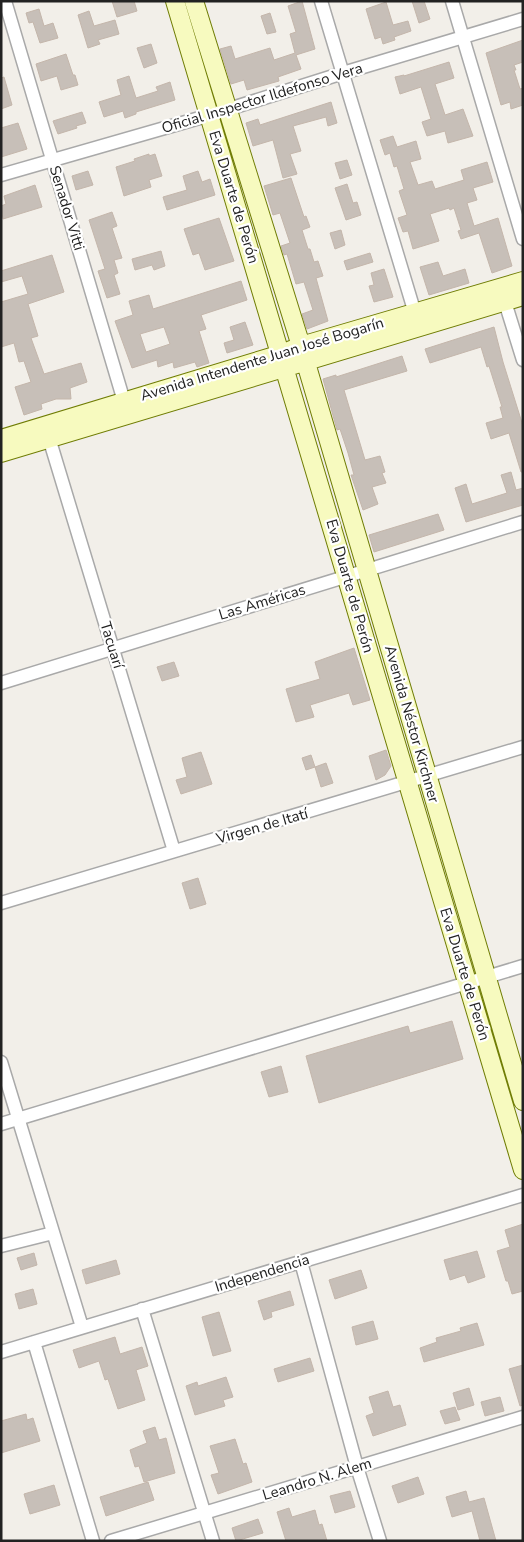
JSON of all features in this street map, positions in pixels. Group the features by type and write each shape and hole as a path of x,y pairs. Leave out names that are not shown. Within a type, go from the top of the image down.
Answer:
{"street":[{"name":"Senador Vitti","path":"5,1 126,408"},
{"name":"Eva Duarte de Perón","path":"176,1 523,1170"},
{"name":"Eva Duarte de Perón","path":"194,1 303,354"},
{"path":"321,1 417,320"},
{"path":"452,1 523,239"},
{"name":"Oficial Inspector Ildefonso Vera","path":"1,175 210,115 523,18"},
{"name":"Avenida Intendente Juan José Bogarín","path":"2,443 126,408 417,320 523,281"},
{"name":"Avenida Intendente Juan José Bogarín","path":"417,320 504,302 523,296"},
{"path":"504,302 523,360"},
{"name":"Avenida Néstor Kirchner","path":"303,354 523,1101"},
{"name":"Avenida Intendente Juan José Bogarín","path":"2,443 49,438 126,408"},
{"name":"Tacuarí","path":"49,438 174,851"},
{"name":"Las Américas","path":"1,683 523,522"},
{"name":"Virgen de Itatí","path":"1,903 329,807 523,747"},
{"path":"1,1124 523,966"},
{"path":"1,1062 82,1327"},
{"name":"Independencia","path":"1,1352 523,1195"},
{"path":"1,1246 53,1233"},
{"path":"300,1262 357,1467 380,1541"},
{"path":"142,1309 213,1541"},
{"path":"34,1342 93,1541"},
{"name":"Leandro N. Alem","path":"111,1541 523,1417"}],"building":[{"path":"112,1 134,1 137,11 117,17"},
{"path":"302,1 315,49 296,55 301,69 278,77 279,81 247,90 244,80 231,84 220,49 231,46 235,59 270,48 274,60 295,53 290,34 296,32 288,6"},
{"path":"412,1 424,1 430,19 419,23"},
{"path":"386,2 393,25 408,21 411,31 394,37 395,40 383,44 381,37 375,39 366,9"},
{"path":"39,9 44,26 53,23 58,38 40,43 33,22 29,23 26,13"},
{"path":"89,11 94,26 115,20 119,34 98,40 100,44 88,48 78,15"},
{"path":"270,13 276,32 267,34 261,16"},
{"path":"523,40 523,62 514,65 516,70 514,70 520,89 523,88 523,105 511,109 510,102 501,105 486,53"},
{"path":"151,44 157,63 144,68 137,48"},
{"path":"66,54 78,85 61,90 57,76 41,81 36,64"},
{"path":"449,62 454,78 435,84 445,115 463,109 473,136 448,143 445,131 427,136 422,122 431,119 421,87 400,94 395,77"},
{"path":"129,76 136,98 158,91 156,87 170,82 175,100 136,112 136,114 125,118 123,111 104,117 99,102 121,95 117,80"},
{"path":"4,77 12,105 1,109 1,78"},
{"path":"331,102 337,123 328,126 326,117 293,126 301,151 290,154 297,174 283,178 273,140 253,146 246,123 258,119 260,125"},
{"path":"82,112 86,123 58,134 53,121"},
{"path":"18,123 27,149 1,157 1,128"},
{"path":"393,136 397,147 416,141 421,159 410,162 418,185 432,181 435,189 464,180 461,170 487,162 493,182 473,188 477,200 467,203 474,226 498,218 512,266 492,273 479,233 461,239 458,231 461,230 454,208 430,214 439,241 413,249 408,231 403,232 398,218 407,215 399,191 404,189 397,166 394,167 390,153 385,155 380,140"},
{"path":"149,154 149,156 155,154 162,176 149,180 151,187 124,196 116,167"},
{"path":"347,160 352,175 340,179 335,163"},
{"path":"88,171 93,185 76,190 72,176"},
{"path":"198,171 202,182 210,179 215,195 167,210 163,197 187,190 183,176"},
{"path":"291,178 304,217 306,216 310,227 302,230 308,249 310,249 314,262 318,261 323,276 316,278 328,321 307,329 302,314 313,310 304,282 296,284 287,254 284,255 281,246 290,243 280,213 273,215 264,186"},
{"path":"347,184 353,203 357,202 361,215 346,220 335,188"},
{"path":"35,185 42,207 3,219 1,206 6,204 4,196"},
{"path":"112,212 117,226 112,228 122,258 114,260 118,273 114,275 120,294 107,298 98,271 105,269 89,220"},
{"path":"219,218 234,261 205,270 199,253 193,255 184,229"},
{"path":"341,230 345,245 335,249 330,233"},
{"path":"161,251 165,266 154,270 152,265 135,270 132,259"},
{"path":"370,253 373,262 347,270 344,261"},
{"path":"52,255 64,292 28,304 38,336 31,338 44,374 81,363 87,382 70,388 71,399 56,399 41,404 42,409 24,415 15,387 31,382 24,361 19,362 14,343 1,347 1,302 28,294 22,276 1,282 1,271"},
{"path":"438,262 443,276 465,269 469,283 429,295 420,267"},
{"path":"384,269 393,297 374,302 369,286 374,285 371,273"},
{"path":"241,281 247,300 201,315 206,329 199,331 209,363 197,367 195,362 174,368 173,362 158,367 157,360 132,368 115,321 133,315 129,301 149,295 153,309","holes":["164,327 170,344 146,352 140,334"]},
{"path":"245,322 253,345 227,353 224,343 234,340 230,327"},
{"path":"494,327 523,426 523,472 521,472 509,433 491,439 486,423 503,418 500,407 502,407 481,347 430,363 425,349"},
{"path":"402,356 407,371 344,390 365,460 380,456 385,472 382,473 386,483 372,487 378,504 363,510 351,475 354,475 348,453 340,429 337,430 323,379 336,375 336,377"},
{"path":"511,472 516,490 523,488 523,505 466,522 455,488 466,484 472,504 507,493 501,475"},
{"path":"438,514 444,530 374,552 369,535"},
{"path":"354,648 370,700 353,705 349,693 310,705 314,717 296,722 286,689 320,679 315,662"},
{"path":"174,662 179,676 162,681 157,667"},
{"path":"386,750 391,766 385,775 376,780 369,756"},
{"path":"201,752 212,784 181,794 176,780 187,777 182,758"},
{"path":"311,755 315,767 306,770 302,758"},
{"path":"326,763 333,783 321,787 315,767"},
{"path":"198,878 206,904 190,909 182,883"},
{"path":"452,1021 463,1059 319,1103 306,1056 408,1026 410,1033"},
{"path":"281,1066 288,1092 269,1097 261,1072"},
{"path":"523,1224 523,1291 512,1294 497,1251 510,1247 505,1230"},
{"path":"477,1251 485,1277 468,1283 465,1275 450,1280 444,1260"},
{"path":"34,1253 37,1265 21,1270 17,1258"},
{"path":"116,1260 120,1274 86,1284 82,1270"},
{"path":"361,1270 367,1288 335,1299 329,1280"},
{"path":"33,1289 37,1304 19,1309 15,1294"},
{"path":"290,1291 294,1305 271,1312 272,1317 264,1320 258,1301"},
{"path":"219,1312 231,1351 213,1356 202,1317"},
{"path":"373,1321 378,1339 356,1345 352,1327"},
{"path":"477,1323 484,1345 424,1362 420,1348 437,1342 436,1338 461,1331 460,1328"},
{"path":"115,1337 120,1354 142,1347 148,1366 136,1370 145,1400 118,1409 108,1379 105,1380 99,1361 79,1368 73,1350"},
{"path":"310,1358 314,1371 278,1382 274,1369"},
{"path":"523,1365 523,1405 520,1406 509,1369"},
{"path":"226,1377 233,1397 223,1400 225,1406 195,1415 186,1386 197,1382 198,1386"},
{"path":"469,1388 474,1405 458,1410 453,1393"},
{"path":"388,1391 393,1407 400,1405 406,1425 373,1436 366,1416 374,1413 369,1397"},
{"path":"500,1397 504,1411 485,1416 481,1402"},
{"path":"455,1407 460,1420 445,1424 440,1411"},
{"path":"26,1414 27,1420 33,1418 40,1441 1,1453 1,1421"},
{"path":"155,1427 159,1440 166,1438 175,1473 144,1482 139,1466 135,1467 130,1450 147,1443 143,1431"},
{"path":"235,1439 243,1464 246,1463 252,1482 218,1494 211,1475 219,1473 210,1446"},
{"path":"418,1477 424,1494 398,1503 392,1486"},
{"path":"148,1482 154,1500 106,1516 100,1497"},
{"path":"54,1485 60,1505 30,1514 24,1494"},
{"path":"350,1491 355,1507 335,1513 330,1496"},
{"path":"466,1491 469,1502 484,1498 496,1541 480,1541 472,1511 452,1517 446,1497"},
{"path":"289,1508 292,1517 315,1510 319,1525 322,1524 327,1541 286,1541 277,1512"},
{"path":"258,1519 263,1533 236,1541 232,1528"}]}
